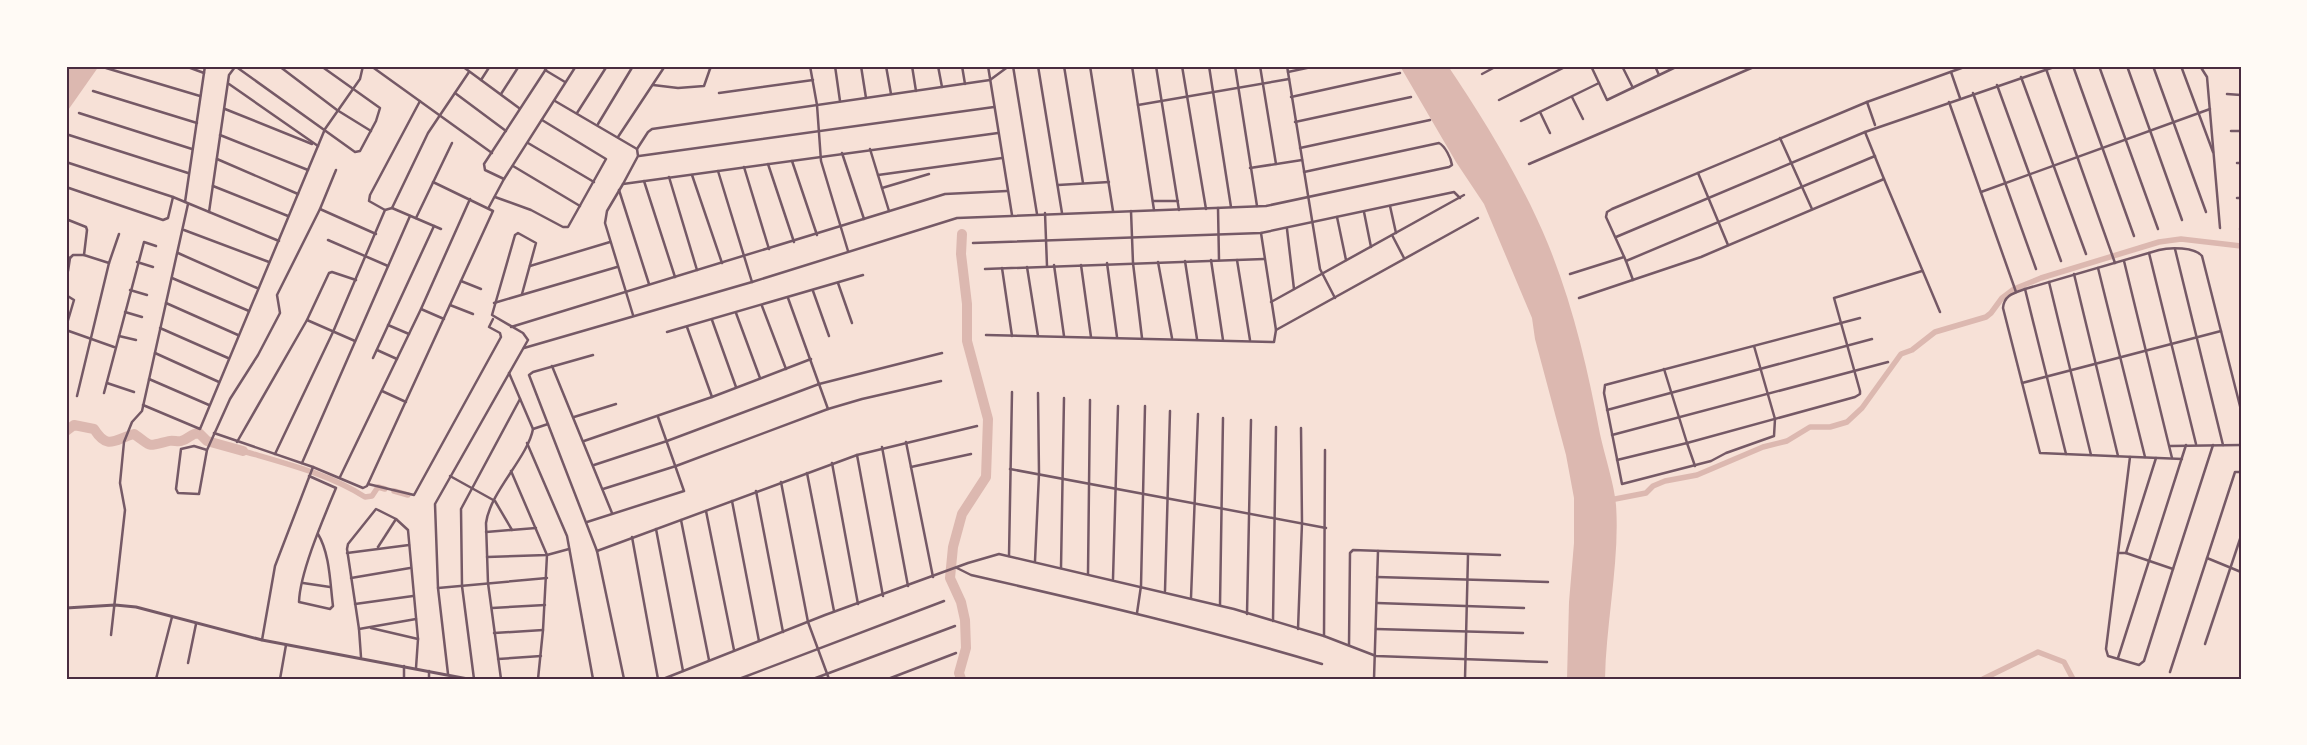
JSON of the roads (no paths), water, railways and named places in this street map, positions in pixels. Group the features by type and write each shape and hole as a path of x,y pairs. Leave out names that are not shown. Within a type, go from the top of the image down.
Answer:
{"street":[{"path":"185,66 198,70"},
{"path":"192,66 204,73"},
{"path":"111,634 125,510 120,483 124,442 127,432 142,411 184,230 188,173 205,66"},
{"path":"209,212 228,84 230,74 236,66 358,152 371,132 380,108 321,66"},
{"path":"279,66 337,110 371,132"},
{"path":"143,404 200,429 325,128 351,89 360,79 363,66"},
{"path":"371,66 492,153"},
{"path":"462,66 519,108"},
{"path":"481,80 490,66"},
{"path":"500,95 519,66"},
{"path":"504,179 484,168 484,164 548,66"},
{"path":"489,208 504,179 576,66"},
{"path":"577,113 607,66"},
{"path":"598,124 634,66"},
{"path":"618,137 665,66"},
{"path":"653,85 678,88 704,86 711,67 688,68 678,66"},
{"path":"728,67 732,66"},
{"path":"810,66 817,105 821,157 848,251"},
{"path":"835,66 840,101"},
{"path":"861,66 866,98"},
{"path":"886,66 891,94"},
{"path":"912,66 916,91"},
{"path":"938,66 942,87"},
{"path":"962,66 965,84"},
{"path":"988,66 1012,215"},
{"path":"633,315 605,227 606,215 638,156 637,149 652,129 990,80 1011,66 1037,214"},
{"path":"1038,66 1062,213"},
{"path":"1064,66 1083,183"},
{"path":"1090,66 1113,211"},
{"path":"1132,66 1154,210"},
{"path":"1156,66 1179,210"},
{"path":"1182,66 1206,209"},
{"path":"1209,66 1231,207"},
{"path":"1235,66 1257,206"},
{"path":"1260,66 1276,164"},
{"path":"1287,66 1322,275 1334,298"},
{"path":"1288,72 1316,66"},
{"path":"1482,74 1497,66"},
{"path":"1499,100 1567,66"},
{"path":"1591,66 1607,100 1678,66"},
{"path":"1655,66 1659,75"},
{"path":"1529,164 1756,66"},
{"path":"1633,280 1606,217 1607,212 1867,102 1967,66"},
{"path":"1616,237 1865,132 2046,68 2057,66"},
{"path":"2073,66 2134,236"},
{"path":"2100,66 2158,229"},
{"path":"2127,66 2182,220"},
{"path":"2153,66 2206,212"},
{"path":"2181,66 2215,156"},
{"path":"2200,66 2207,77 2220,228"},
{"path":"106,68 200,96"},
{"path":"1623,68 1633,88"},
{"path":"2046,68 2115,263"},
{"path":"545,70 565,82"},
{"path":"392,208 415,158 440,115 469,72"},
{"path":"1951,72 1960,98"},
{"path":"1291,97 1400,73"},
{"path":"2021,77 2086,254"},
{"path":"1138,105 1238,86 1289,79"},
{"path":"719,93 813,80"},
{"path":"1521,121 1599,83"},
{"path":"228,84 318,146"},
{"path":"1997,85 2061,261"},
{"path":"93,91 197,123"},
{"path":"455,93 506,131"},
{"path":"1973,94 2036,269"},
{"path":"2227,94 2241,95"},
{"path":"1572,96 1583,119"},
{"path":"1296,122 1412,97"},
{"path":"420,101 370,195 369,202 385,210 392,208 441,229"},
{"path":"555,101 598,124 637,149"},
{"path":"1867,102 1875,124"},
{"path":"1949,102 2016,292"},
{"path":"638,156 994,107"},
{"path":"225,109 318,146"},
{"path":"1981,192 2210,109"},
{"path":"79,112 192,148"},
{"path":"1540,112 1550,132"},
{"path":"495,197 531,210 565,228 568,227 606,159 542,120"},
{"path":"1300,148 1430,120"},
{"path":"2231,131 2241,131"},
{"path":"1865,132 1940,312"},
{"path":"622,184 998,133"},
{"path":"69,135 188,173"},
{"path":"220,135 308,170"},
{"path":"1780,138 1812,209"},
{"path":"416,218 452,143"},
{"path":"528,143 594,182"},
{"path":"524,348 752,282 957,218 1257,206 1308,198 1449,167 1452,165 1452,162 1443,145 1439,143 1304,172"},
{"path":"870,149 889,211"},
{"path":"842,153 864,219"},
{"path":"1626,261 1875,156"},
{"path":"878,175 1002,158"},
{"path":"217,159 298,194"},
{"path":"1250,168 1302,160"},
{"path":"792,161 817,235"},
{"path":"66,162 173,196 278,240"},
{"path":"768,164 794,242"},
{"path":"514,166 580,206"},
{"path":"744,167 769,249"},
{"path":"207,450 194,446 181,449 176,489 178,493 199,494 207,450 211,445 214,433 230,399 258,354 280,313 277,295 320,209 336,170"},
{"path":"718,171 752,282"},
{"path":"1698,173 1728,245"},
{"path":"692,174 722,263"},
{"path":"882,188 929,174"},
{"path":"669,177 697,270"},
{"path":"1579,298 1666,270 1884,179"},
{"path":"644,181 675,277"},
{"path":"214,433 313,467 363,488 368,484 492,214 492,210 489,208 433,182"},
{"path":"1058,185 1109,182"},
{"path":"212,186 288,216"},
{"path":"66,187 163,220 168,218 173,196"},
{"path":"619,190 649,284"},
{"path":"511,327 956,192 1007,191"},
{"path":"973,243 1261,233 1313,224 1454,192 1460,198"},
{"path":"1271,302 1464,195"},
{"path":"340,477 421,309 470,199"},
{"path":"1153,201 1178,201"},
{"path":"1390,206 1396,233"},
{"path":"1218,208 1219,260"},
{"path":"320,209 376,234"},
{"path":"275,454 333,332 385,210"},
{"path":"1131,211 1133,263 1142,338"},
{"path":"1364,212 1371,247"},
{"path":"1045,213 1047,266"},
{"path":"302,463 410,216"},
{"path":"1338,218 1347,261"},
{"path":"1276,330 1478,218"},
{"path":"66,219 86,227 88,230 84,255"},
{"path":"373,358 434,226"},
{"path":"1287,229 1294,289"},
{"path":"184,230 269,262"},
{"path":"986,335 1172,338 1274,342 1276,330 1261,233"},
{"path":"77,396 109,263 119,234"},
{"path":"448,674 438,588 434,509 450,476 524,348 527,338 494,318 492,313 515,234 536,243 522,294"},
{"path":"1392,235 1404,258"},
{"path":"328,240 388,266"},
{"path":"104,393 137,262 144,242 156,246"},
{"path":"530,266 610,242"},
{"path":"2182,459 2042,454 2039,452 2003,308 2006,298 2024,289 2163,248 2196,251 2202,256 2241,410"},
{"path":"2175,249 2223,445"},
{"path":"178,253 258,288"},
{"path":"2149,253 2196,444"},
{"path":"68,271 68,258 73,255 84,255 109,263"},
{"path":"1570,274 1624,257"},
{"path":"986,269 1107,263 1264,259"},
{"path":"1211,260 1223,340"},
{"path":"1237,260 1250,340"},
{"path":"1185,261 1197,339"},
{"path":"2124,261 2172,458"},
{"path":"137,262 153,268"},
{"path":"1158,262 1172,338"},
{"path":"1107,263 1117,337"},
{"path":"1081,264 1091,337"},
{"path":"1054,265 1064,336"},
{"path":"494,303 618,267"},
{"path":"1027,267 1038,336"},
{"path":"1002,268 1012,336"},
{"path":"2098,268 2145,457"},
{"path":"1617,460 1687,443 1858,396 1860,390 1840,324 1835,297 1922,271"},
{"path":"237,442 307,320 329,273 332,272 356,280"},
{"path":"2074,274 2118,456"},
{"path":"667,332 762,306 863,275"},
{"path":"172,278 249,311"},
{"path":"461,281 481,288"},
{"path":"2049,282 2092,455"},
{"path":"838,283 852,323"},
{"path":"2024,289 2066,454"},
{"path":"130,290 147,296"},
{"path":"813,291 829,336"},
{"path":"66,295 74,300 66,328 115,348"},
{"path":"788,298 828,409"},
{"path":"166,303 238,335"},
{"path":"450,305 473,314"},
{"path":"762,306 786,369"},
{"path":"421,309 444,319"},
{"path":"124,312 142,317"},
{"path":"736,313 760,378"},
{"path":"368,484 411,496 414,495 500,338 500,334 489,327 494,318"},
{"path":"1754,346 1775,419 1774,436 1695,466 1624,484 1621,481 1607,410 1603,388 1605,385 1860,318"},
{"path":"307,320 355,341"},
{"path":"712,320 736,387"},
{"path":"388,325 409,334"},
{"path":"687,327 712,397"},
{"path":"160,328 228,358"},
{"path":"2022,383 2221,331"},
{"path":"119,336 136,340"},
{"path":"1607,410 1761,371 1872,340"},
{"path":"377,350 397,359"},
{"path":"155,353 219,382"},
{"path":"594,465 667,441 819,384 942,353"},
{"path":"593,355 533,372 529,376 597,551 624,679"},
{"path":"584,441 658,417 810,359"},
{"path":"1612,435 1888,362"},
{"path":"552,366 612,513"},
{"path":"1664,369 1695,466"},
{"path":"501,679 488,583 487,519 510,470 527,443 533,429 509,372"},
{"path":"149,379 209,405"},
{"path":"603,489 676,466 828,409 941,380"},
{"path":"107,383 134,392"},
{"path":"382,391 406,402"},
{"path":"1008,556 1012,392"},
{"path":"1035,562 1039,474 1038,393"},
{"path":"474,679 462,586 460,515 471,487 520,398"},
{"path":"1061,568 1064,398"},
{"path":"1088,574 1090,400"},
{"path":"574,417 616,404"},
{"path":"1113,580 1114,489 1118,406"},
{"path":"1137,613 1141,586 1145,406"},
{"path":"1165,592 1170,411"},
{"path":"1191,598 1198,414"},
{"path":"587,522 684,491 658,417"},
{"path":"1220,605 1223,418"},
{"path":"1247,614 1251,420"},
{"path":"533,429 548,424"},
{"path":"597,551 856,455 882,447 977,426"},
{"path":"1273,621 1276,427"},
{"path":"1298,630 1302,523 1301,428"},
{"path":"906,442 933,577"},
{"path":"527,443 567,536 593,679"},
{"path":"2170,446 2196,444 2241,445"},
{"path":"2118,658 2186,445"},
{"path":"2130,457 2106,649 2108,655 2137,664 2143,663 2213,445"},
{"path":"882,447 908,586"},
{"path":"1324,636 1325,450"},
{"path":"911,467 971,454"},
{"path":"856,455 884,596"},
{"path":"2126,553 2156,458"},
{"path":"832,463 858,604"},
{"path":"262,640 275,566 313,467"},
{"path":"1010,469 1326,528"},
{"path":"510,470 547,555 544,630 538,679"},
{"path":"2170,672 2235,472 2241,472"},
{"path":"807,473 834,612"},
{"path":"310,474 336,488 318,534 299,600 300,604 330,609 333,606 323,542 318,534"},
{"path":"450,476 495,501 512,530"},
{"path":"781,482 808,622 829,679"},
{"path":"756,491 783,632"},
{"path":"732,500 759,640"},
{"path":"361,657 359,629 347,554 348,544 373,510 380,510 396,519 408,530 418,639 416,668"},
{"path":"706,511 734,650"},
{"path":"378,548 396,519"},
{"path":"681,520 709,660"},
{"path":"486,532 536,528"},
{"path":"656,529 683,671"},
{"path":"2205,644 2241,536"},
{"path":"632,537 658,679"},
{"path":"347,554 408,545"},
{"path":"487,557 547,555 569,549"},
{"path":"1349,645 1350,551 1356,549 1500,556"},
{"path":"1374,679 1378,551"},
{"path":"2118,553 2126,553 2173,569"},
{"path":"663,679 759,640 994,555 1008,556 1220,605 1298,630 1324,636 1376,656 1547,662"},
{"path":"1465,679 1468,555"},
{"path":"2207,558 2241,572"},
{"path":"957,567 971,575 1137,613 1238,639 1322,664"},
{"path":"350,578 410,568"},
{"path":"1377,577 1548,582"},
{"path":"438,588 547,578"},
{"path":"303,583 330,587"},
{"path":"355,604 413,596"},
{"path":"739,679 944,601"},
{"path":"1376,603 1524,608"},
{"path":"66,608 115,605 143,609 262,640 361,657 468,679"},
{"path":"491,608 545,605"},
{"path":"156,679 172,618"},
{"path":"359,629 416,618"},
{"path":"188,663 196,624"},
{"path":"813,679 955,626"},
{"path":"370,628 418,639"},
{"path":"1376,629 1523,633"},
{"path":"494,633 544,630"},
{"path":"280,679 286,645"},
{"path":"888,679 956,653"},
{"path":"498,659 541,656"},
{"path":"404,666 404,679"},
{"path":"429,671 429,679"}],"waterway":[{"path":"961,679 959,673 966,648 965,620 961,602 950,578 953,547 962,514 986,477 988,419 967,341 967,304 961,254 962,234"},
{"path":"1610,500 1646,493 1653,486 1665,481 1697,475 1763,447 1787,441 1810,427 1830,427 1847,422 1862,408 1901,354 1912,350 1935,332 1986,317 2002,298 2014,289 2041,278 2159,242 2181,239 2241,246"},
{"path":"66,431 74,425 94,429 103,440 108,442 134,434 150,445 181,441 199,433 207,441 243,451"},
{"path":"243,451 337,482 365,497 372,496 378,487 385,489"},
{"path":"394,491 408,495"},
{"path":"1983,679 2038,652 2064,662 2073,679"}]}
